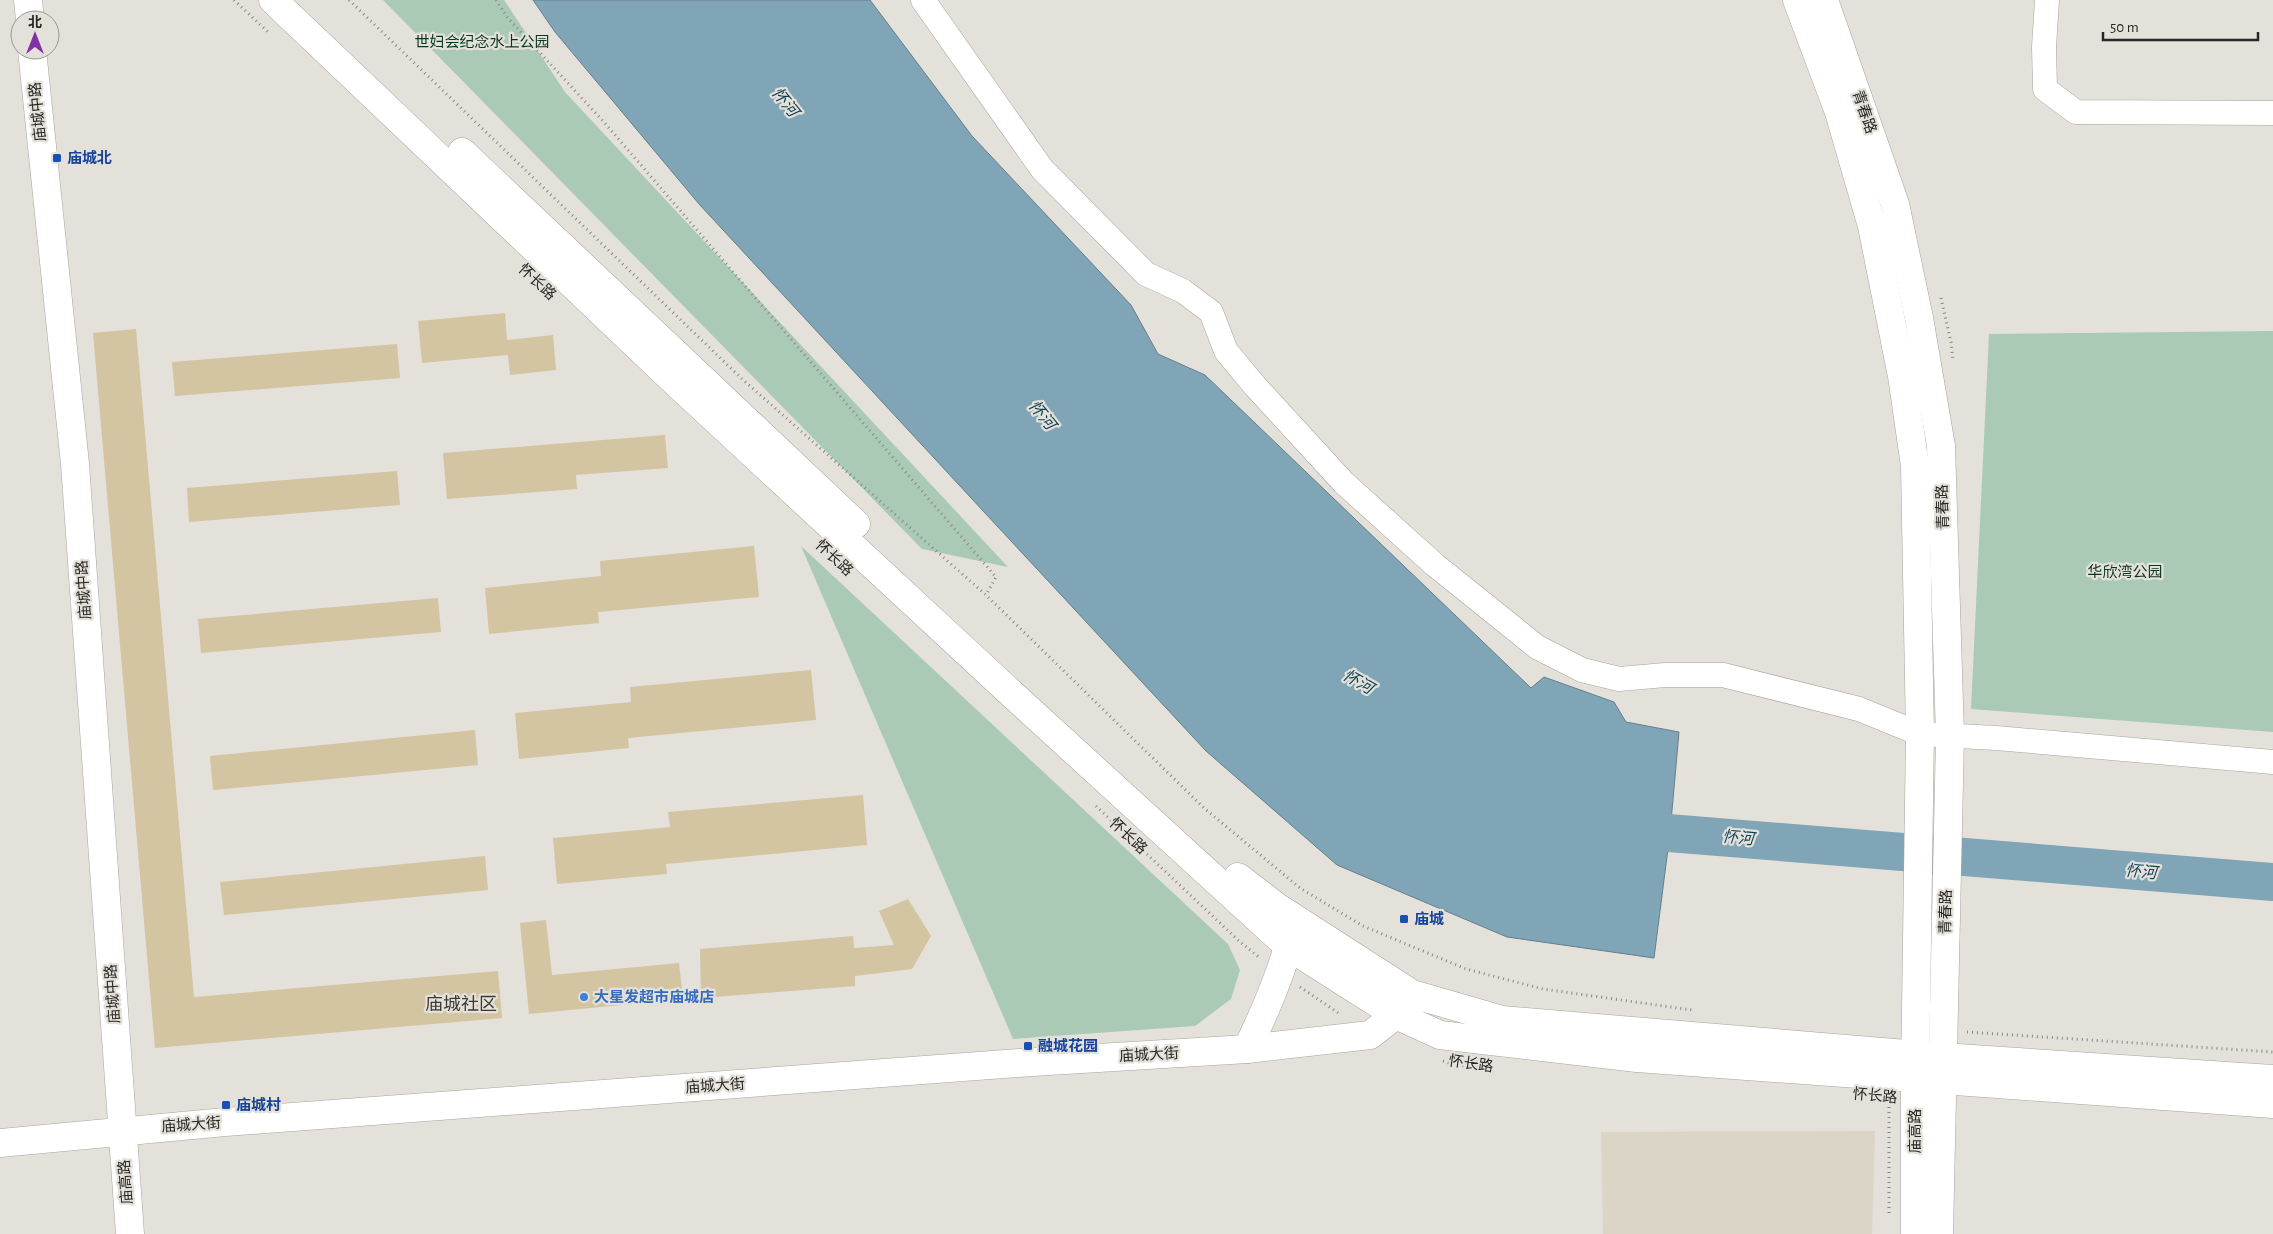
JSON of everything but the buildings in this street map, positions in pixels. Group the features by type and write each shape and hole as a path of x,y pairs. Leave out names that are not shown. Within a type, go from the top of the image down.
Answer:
{"main road":[{"name":"怀长路","path":"273,0 672,380 1006,690 1288,947 1396,1016 1440,1035 1637,1058 1915,1053"},
{"name":"怀长路","path":"301,0 1076,732 1256,893 1412,994 1502,1020 1915,1053 1942,1068 2273,1104"},
{"name":"青春路","path":"1797,0 1839,112 1872,226 1902,376 1915,466 1920,734 1915,1053"},
{"name":"青春路","path":"1824,0 1895,204 1919,318 1941,446 1950,736 1943,1030"},
{"name":"庙城中路","path":"33,60 75,464 123,1130"},
{"path":"1248,1050 1266,1011 1288,947 1295,919"},
{"name":"庙城大街","path":"0,1143 123,1130 1032,1062 1248,1050 1370,1035 1396,1016 1412,994"},
{"name":"庙高路","path":"1939,1234 1943,1030"},
{"name":"庙高路","path":"1915,1053 1915,1234"},
{"name":"怀长路","path":"1942,1068 2273,1079"},
{"name":"庙高路","path":"123,1130 130,1234"}],"street":[{"path":"923,0 1042,169 1146,274 1183,291 1211,312 1226,351 1255,386 1344,483 1435,565 1537,647 1582,670 1619,679 1665,676 1723,676 1860,709 1920,734 2273,762"},
{"path":"2047,0 2044,47 2045,89 2076,112 2273,113"}],"path":[{"path":"234,0 271,34"},
{"path":"348,0 741,378 986,595 1204,808 1300,888 1363,926 1466,969 1543,989 1696,1010"},
{"path":"496,0 508,18 610,128 996,578 986,595"},
{"name":"怀长路","path":"1095,805 1238,941 1278,972 1370,1035"},
{"path":"1943,1030 2273,1052"},
{"name":"怀长路","path":"1439,1059 1454,1065 1502,1068"}],"shaded area":[{"path":"1875,1131 1872,1234 1603,1234 1601,1132"}],"green space":[{"name":"世妇会纪念水上公园","path":"383,0 504,0 565,92 1008,567 922,549"},
{"name":"华欣湾公园","path":"2273,331 2273,732 1971,709 1989,334"},
{"path":"801,546 1228,944 1240,970 1231,999 1195,1026 1013,1039"}],"water":[{"path":"533,0 870,0 972,136 1131,305 1158,354 1205,375 1531,688 1544,677 1614,702 1626,722 1679,732 1670,833 1654,958 1507,937 1337,865 1206,751 699,204 555,32"}],"waterway":[{"name":"怀河","path":"1619,829 2273,882"}],"place":[{"name":"庙城北","path":"57,158"},
{"name":"庙城","path":"1404,919"},
{"name":"大星发超市庙城店","path":"584,997"},
{"name":"融城花园","path":"1028,1046"},
{"name":"庙城村","path":"226,1105"}],"district":[{"name":"庙城社区","path":"461,1005"}]}
